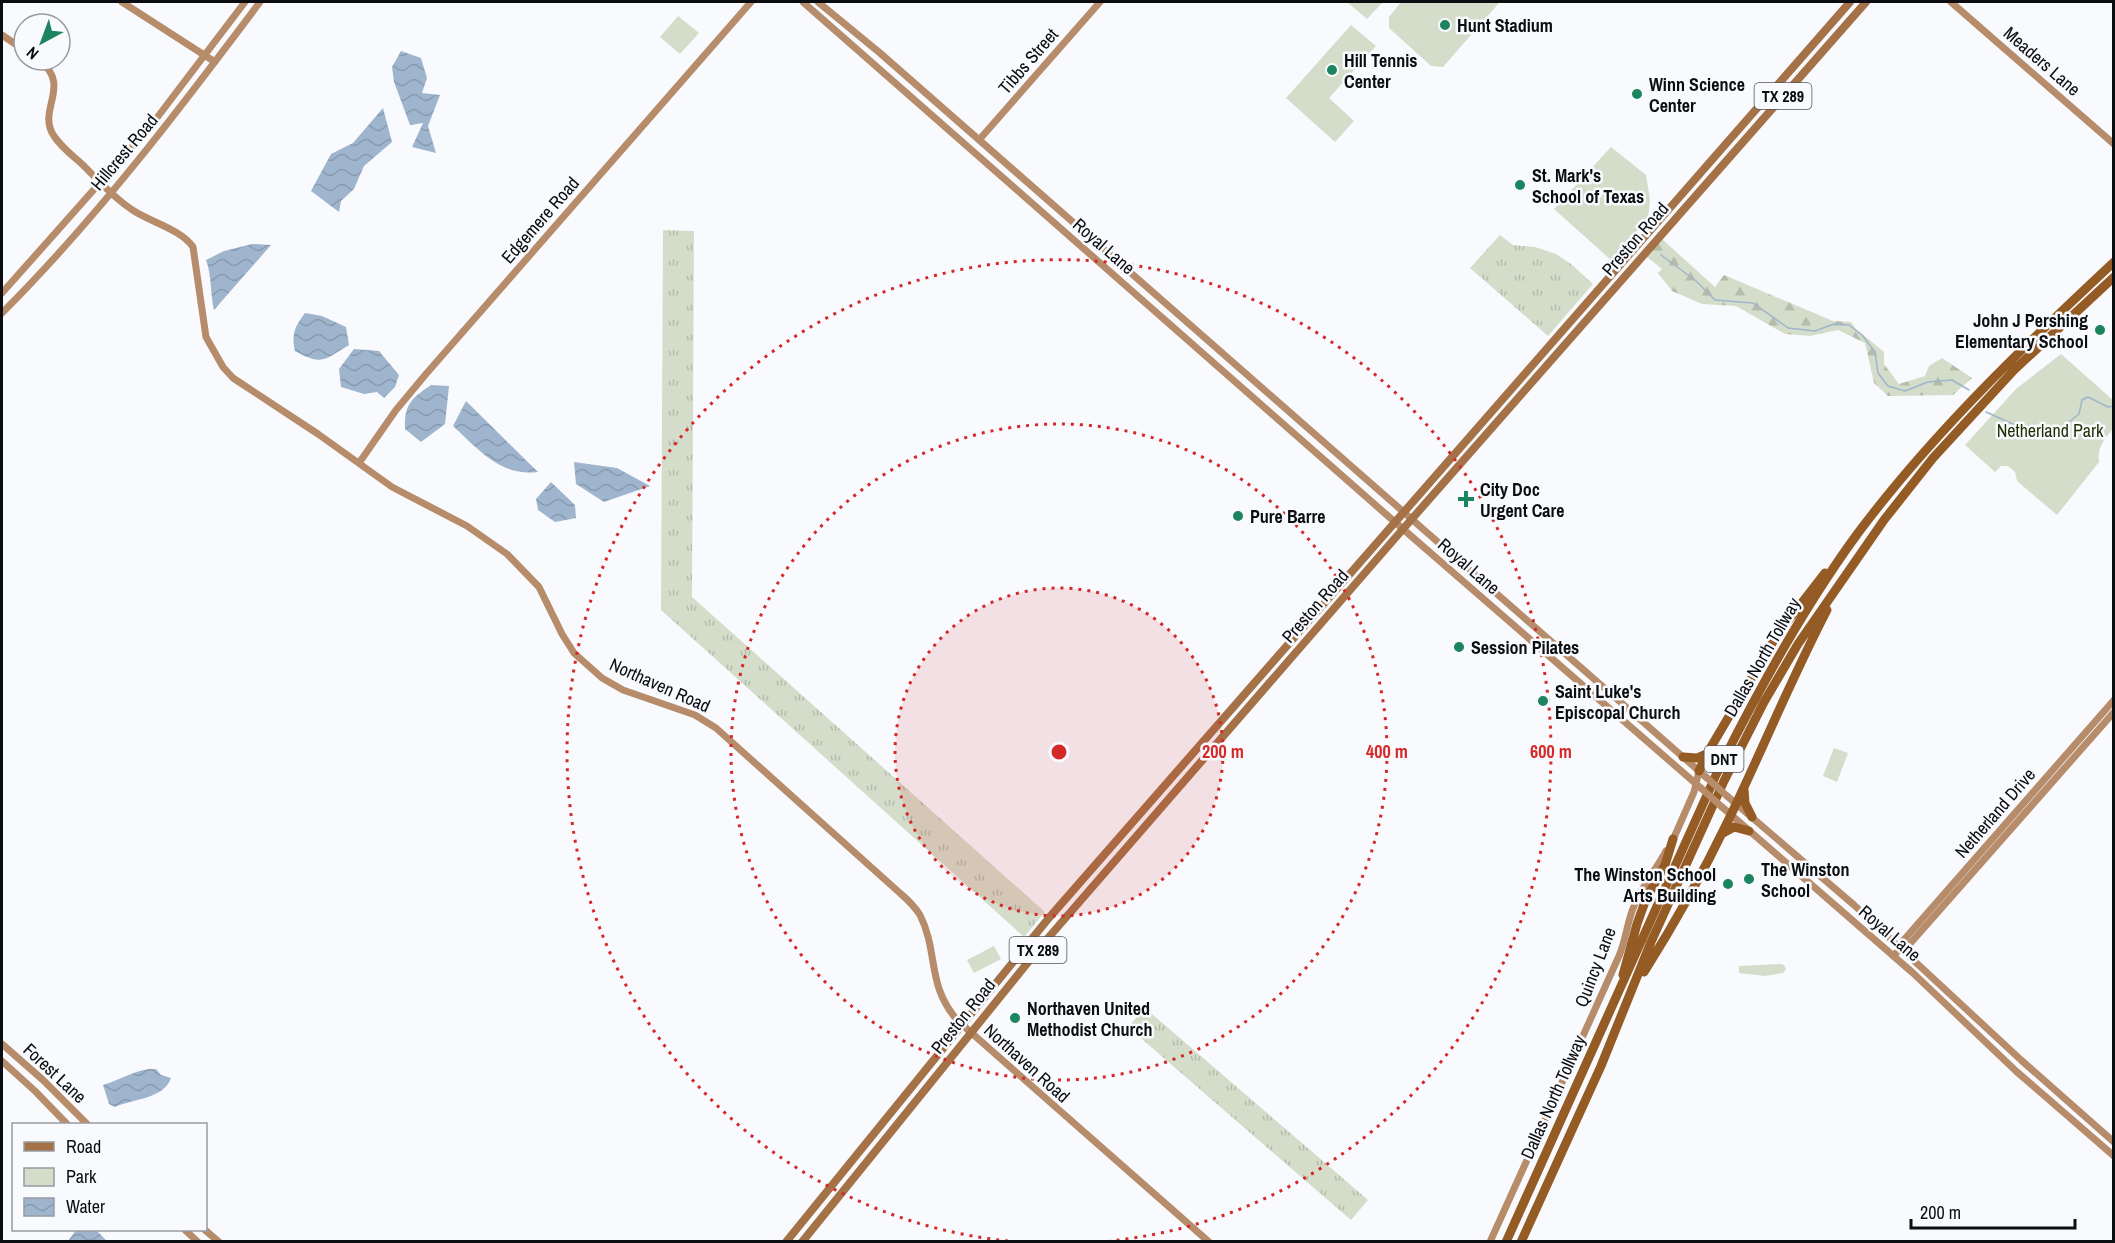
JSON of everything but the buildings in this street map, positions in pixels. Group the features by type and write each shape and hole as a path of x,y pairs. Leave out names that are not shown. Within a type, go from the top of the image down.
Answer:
{"highway":[{"name":"Dallas North Tollway","path":"1506,1242 1716,775 1787,642 1852,542 1922,454 1976,395 2114,262"},
{"name":"Dallas North Tollway","path":"1521,1242 1601,1066 1651,942 1724,781 1798,644 1908,488 1952,436 2014,370 2114,277"},
{"path":"1699,771 1777,635 1800,603 1852,542"},
{"path":"1630,994 1680,914 1731,816 1788,688 1839,583"},
{"path":"1683,757 1697,758 1708,752"},
{"path":"1744,786 1744,803 1752,818"},
{"path":"1721,835 1727,829 1734,827 1749,831"},
{"path":"1620,989 1636,924 1646,899 1665,865 1673,839"}],"main road":[{"path":"122,2 215,62"},
{"name":"Hillcrest Road","path":"2,293 153,123 245,2"},
{"name":"Hillcrest Road","path":"2,313 161,133 260,2"},
{"name":"Edgemere Road","path":"359,463 396,410 426,374 751,2"},
{"name":"Royal Lane","path":"803,2 1731,816 1797,871 2114,1156"},
{"name":"Royal Lane","path":"818,2 880,53 1752,818 1806,862 2114,1142"},
{"name":"Tibbs Street","path":"979,140 1100,2"},
{"name":"Preston Road","path":"786,1242 1033,937 1850,2"},
{"name":"Preston Road","path":"802,1242 1042,945 1479,442 1866,2"},
{"name":"Meaders Lane","path":"1951,2 2114,144"},
{"path":"872,62 880,53"},
{"name":"Northaven Road","path":"50,72 55,84 49,116 50,130 61,144 100,183 137,213 183,237 193,247 204,330 223,367 233,378 407,496 467,526 507,554 539,587 562,634 574,653 588,667 612,684 695,715 716,728 901,894 920,915 939,992 948,1009 962,1025 1209,1242"},
{"path":"1109,270 1117,262"},
{"path":"1474,431 1479,442"},
{"path":"1468,438 1479,442"},
{"path":"1466,583 1474,573"},
{"path":"1487,601 1495,592"},
{"path":"1324,604 1334,610"},
{"path":"1294,639 1302,646"},
{"path":"1544,651 1552,642"},
{"path":"1587,688 1590,676"},
{"path":"1587,688 1598,682"},
{"name":"Netherland Drive","path":"2078,747 2114,700"},
{"name":"Netherland Drive","path":"1893,956 1901,948 1908,946 1968,872 2078,747 2114,711"},
{"name":"Quincy Lane","path":"1490,1242 1619,956 1630,915 1639,894 1673,839 1699,787 1699,771"},
{"path":"1797,871 1806,862"},
{"path":"1845,914 1854,905"},
{"path":"1033,937 1042,945"},
{"path":"1971,1028 1978,1020"},
{"name":"Forest Lane","path":"2,1044 43,1080 85,1123"},
{"name":"Forest Lane","path":"2,1061 65,1123"},
{"path":"2077,1124 2084,1116"},
{"path":"190,1231 198,1242"},
{"path":"206,1231 219,1242"}],"green space":[{"path":"1347,2 1383,2 1367,19"},
{"path":"1401,2 1500,2 1443,67 1431,66 1389,28 1389,17"},
{"path":"678,16 699,33 680,54 660,37"},
{"name":"Hill Tennis Center","path":"1351,25 1376,46 1329,98 1354,121 1335,142 1286,98"},
{"path":"1611,147 1646,175 1650,200 1648,218 1611,260 1554,209"},
{"path":"663,230 694,231 692,597 1045,912 1024,937 661,610"},
{"path":"1500,235 1513,245 1535,247 1556,254 1593,284 1548,336 1470,268"},
{"path":"1662,239 1715,287 1724,275 1833,321 1851,322 1856,329 1884,352 1884,364 1899,384 1925,376 1929,366 1942,358 1972,378 1953,395 1888,396 1874,383 1865,343 1838,330 1810,336 1785,334 1736,306 1702,304 1672,291 1658,273 1662,269 1647,257"},
{"name":"Netherland Park","path":"2061,354 2113,400 2114,428 2102,444 2099,462 2057,515 2017,481 2015,472 2008,466 2001,466 1995,472 1965,445 2016,389"},
{"path":"1834,748 1848,753 1837,782 1823,776"},
{"path":"994,946 1001,959 974,973 967,960"},
{"path":"1781,964 1786,969 1783,973 1765,976 1739,973 1739,966"},
{"path":"1145,1008 1368,1200 1351,1220 1128,1027"}],"water":[{"path":"401,51 421,58 427,78 422,93 440,95 428,126 436,153 412,147 423,123 410,125 394,82 392,67"},
{"path":"383,108 392,142 364,166 354,189 341,201 339,212 311,191 331,154 353,143"},
{"path":"252,244 271,245 214,310 206,260 224,251"},
{"path":"305,313 322,316 346,327 349,345 328,357 317,360 295,351 293,340 295,331"},
{"path":"354,349 379,351 399,375 395,387 384,398 377,392 364,394 341,387 339,369"},
{"path":"431,385 449,386 445,424 421,442 405,429 406,413 410,402"},
{"path":"466,401 538,472 525,472 501,466 481,452 453,426"},
{"path":"574,462 617,468 650,486 604,502 576,484"},
{"path":"551,482 575,505 576,518 555,522 538,510 536,499"},
{"path":"149,1069 156,1069 161,1075 171,1078 162,1090 115,1107 109,1104 103,1085"},
{"path":"75,1231 97,1231 107,1241 68,1241"}],"waterway":[{"path":"1661,255 1696,281 1715,300 1753,303 1788,328 1815,331 1834,324 1849,325 1862,335 1875,352 1878,373 1888,386 1905,391 1928,382 1952,380 1969,390"},
{"path":"1986,412 2017,426 2064,426 2079,414 2082,400 2088,397 2108,407 2114,406"}],"place":[{"name":"Hunt Stadium","path":"1445,25"},
{"name":"Hill Tennis Center","path":"1332,70"},
{"name":"Winn Science Center","path":"1637,94"},
{"name":"St. Mark's School of Texas","path":"1520,185"},
{"name":"John J Pershing Elementary School","path":"2100,330"},
{"name":"City Doc Urgent Care","path":"1466,499"},
{"name":"Pure Barre","path":"1238,516"},
{"name":"Session Pilates","path":"1459,647"},
{"name":"Saint Luke's Episcopal Church","path":"1543,701"},
{"name":"The Winston School","path":"1749,879"},
{"name":"The Winston School Arts Building","path":"1728,884"},
{"name":"Northaven United Methodist Church","path":"1015,1018"}]}
